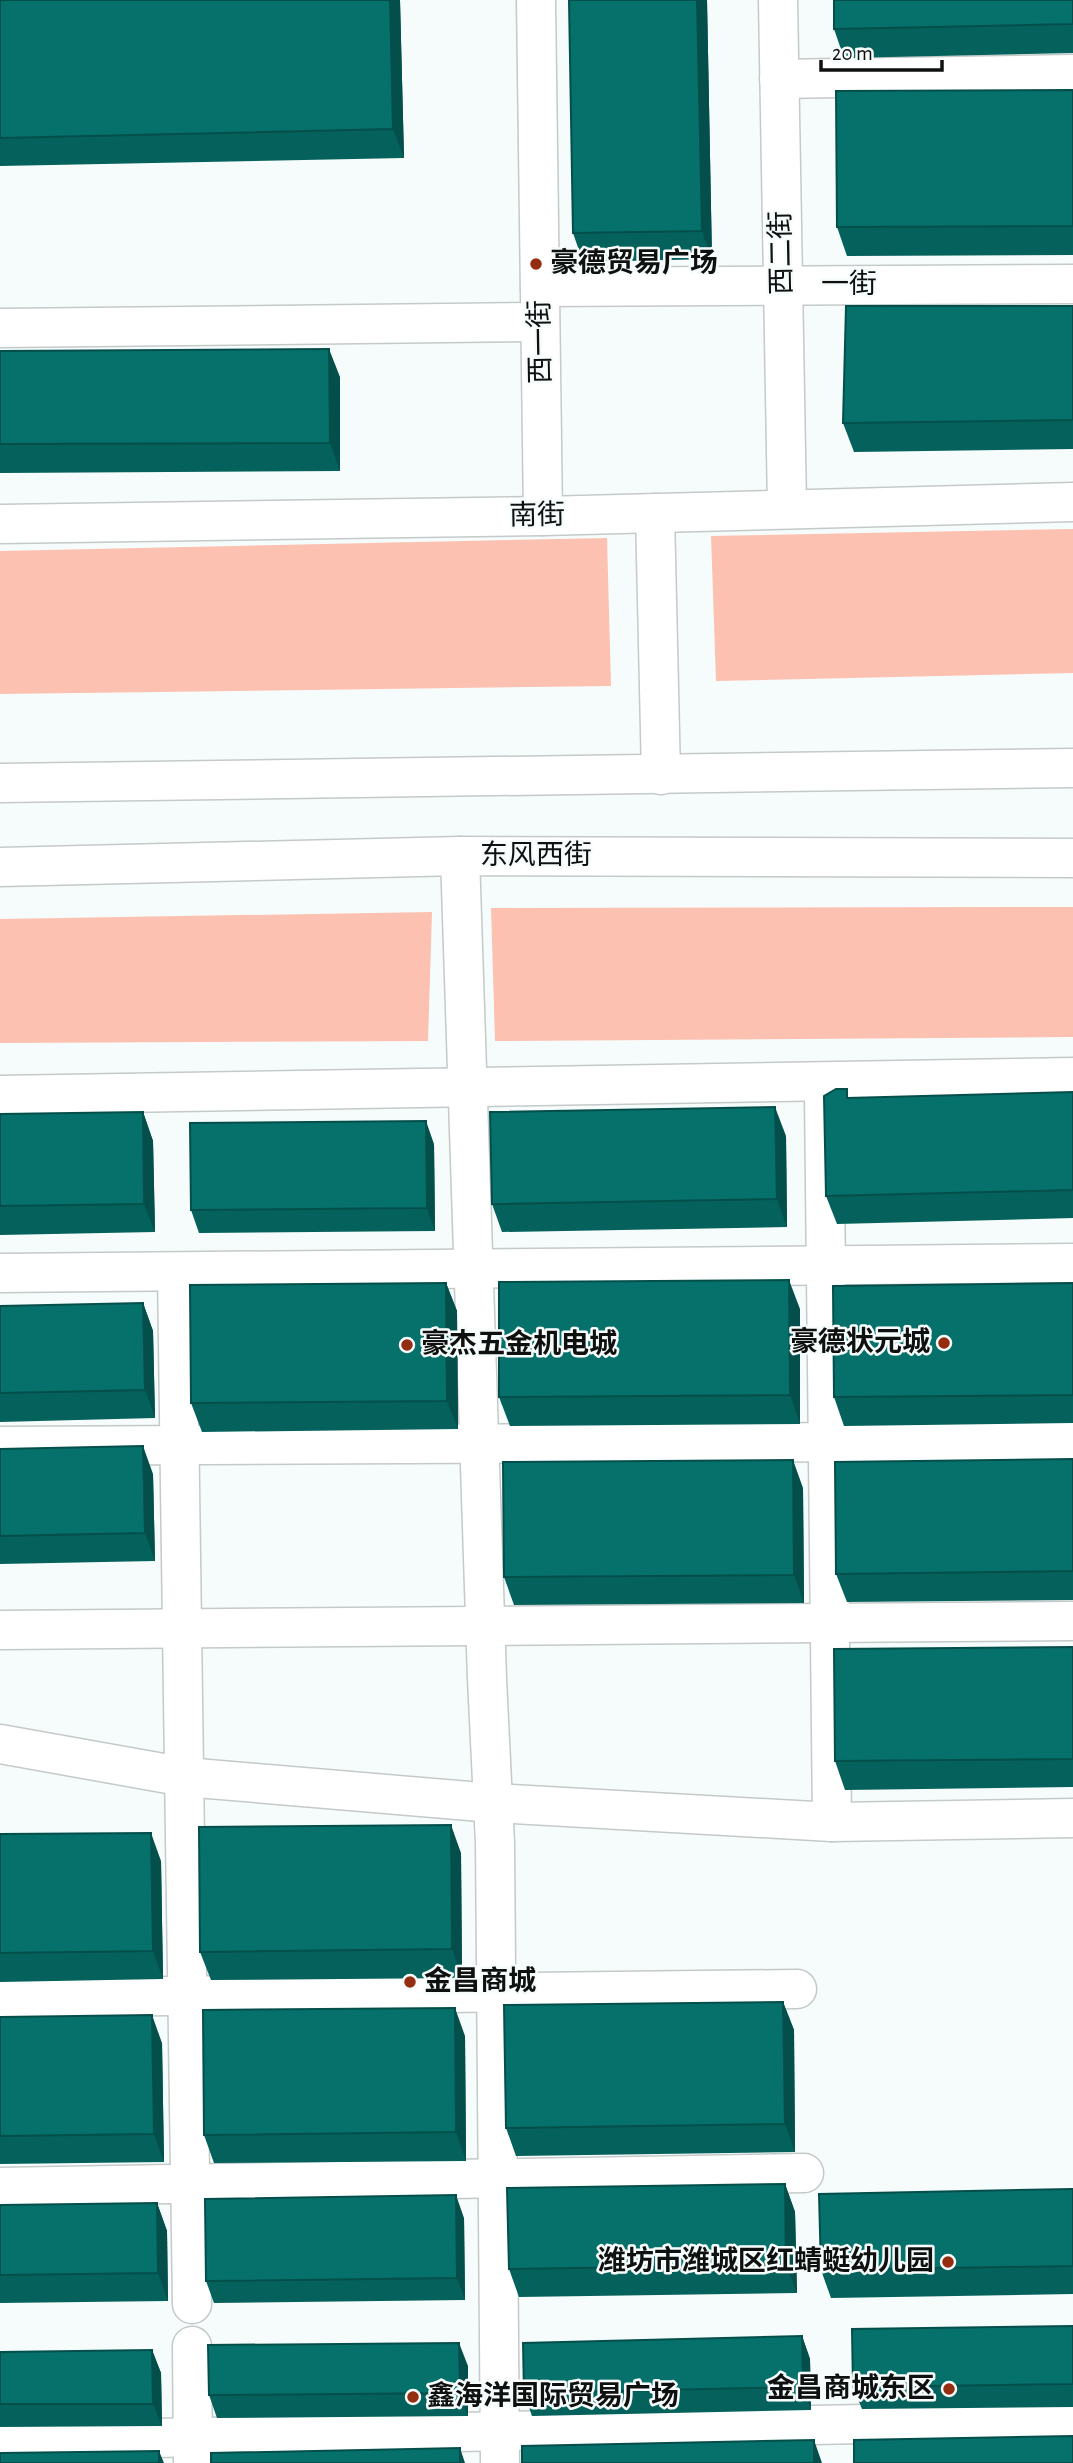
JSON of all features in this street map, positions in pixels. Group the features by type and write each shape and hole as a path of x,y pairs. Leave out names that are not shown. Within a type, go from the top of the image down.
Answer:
{"main road":[{"name":"西一街","path":"536,0 543,516"},
{"name":"西二街","path":"778,0 787,507"},
{"path":"779,79 1073,74"},
{"name":"一街","path":"0,328 540,304 783,285 1073,284"},
{"name":"南街","path":"0,524 543,516 787,507 1073,502"},
{"path":"655,513 661,775"},
{"path":"0,783 1073,768"},
{"path":"460,856 493,1802 500,2448"},
{"name":"东风西街","path":"0,867 460,856 1073,858"},
{"path":"0,1095 1073,1077"},
{"path":"824,1081 832,1822"},
{"path":"0,1273 1073,1262"},
{"path":"177,1272 180,1628 189,1996 192,2304"},
{"path":"0,1446 1073,1441"},
{"path":"0,1630 1073,1621"},
{"path":"0,1744 185,1777 493,1802 832,1822 1073,1818"},
{"path":"0,1998 797,1989"},
{"path":"0,2187 804,2173"},
{"path":"192,2346 193,2450"},
{"path":"0,2441 193,2450 500,2448 1073,2420"}],"shaded area":[{"path":"1073,529 1073,673 716,681 711,536"},
{"path":"607,538 611,686 0,694 0,551"},
{"path":"1073,907 1073,1037 495,1041 491,908"},
{"path":"432,912 428,1041 0,1043 0,919"}],"building":[{"path":"0,0 390,0 393,129 0,138"},
{"path":"569,0 697,0 702,231 573,233"},
{"path":"834,0 1073,0 1073,24 834,29"},
{"path":"1073,90 1073,226 837,227 836,91"},
{"path":"846,306 1073,306 1073,420 843,423"},
{"path":"329,349 330,443 0,444 0,351"},
{"path":"836,1089 847,1089 847,1098 1073,1092 1073,1190 826,1196 824,1096"},
{"path":"775,1107 777,1199 492,1204 490,1112"},
{"path":"143,1112 144,1204 0,1206 0,1114"},
{"path":"426,1121 427,1208 191,1210 190,1123"},
{"path":"789,1280 790,1395 499,1397 499,1282"},
{"path":"446,1283 447,1401 191,1403 190,1285"},
{"path":"1073,1283 1073,1395 834,1397 833,1286"},
{"path":"143,1303 145,1390 0,1393 0,1306"},
{"path":"143,1446 145,1533 0,1536 0,1449"},
{"path":"1073,1459 1073,1571 836,1574 835,1462"},
{"path":"793,1460 794,1575 504,1577 503,1462"},
{"path":"1073,1647 1073,1759 835,1761 834,1649"},
{"path":"451,1825 452,1949 200,1952 199,1827"},
{"path":"151,1833 153,1951 0,1953 0,1834"},
{"path":"783,2002 785,2124 506,2128 504,2005"},
{"path":"455,2008 456,2132 204,2135 203,2010"},
{"path":"152,2015 154,2134 0,2136 0,2017"},
{"path":"785,2184 786,2265 509,2269 507,2188"},
{"path":"1073,2189 1073,2266 821,2270 819,2194"},
{"path":"456,2195 457,2278 206,2281 205,2199"},
{"path":"157,2203 158,2273 0,2275 0,2205"},
{"path":"1073,2326 1073,2384 853,2387 852,2329"},
{"path":"802,2336 803,2387 524,2393 523,2343"},
{"path":"459,2343 460,2393 209,2395 208,2345"},
{"path":"152,2350 153,2404 0,2404 0,2352"},
{"path":"1073,2436 1073,2463 854,2463 854,2440"},
{"path":"814,2440 814,2463 522,2463 522,2446"},
{"path":"460,2448 460,2463 211,2463 211,2453"},
{"path":"159,2451 159,2463 0,2463 0,2453"}],"place":[{"name":"豪德贸易广场","path":"536,264"},
{"name":"豪德状元城","path":"944,1343"},
{"name":"豪杰五金机电城","path":"407,1345"},
{"name":"金昌商城","path":"410,1982"},
{"name":"潍坊市潍城区红蜻蜓幼儿园","path":"948,2262"},
{"name":"金昌商城东区","path":"949,2389"},
{"name":"鑫海洋国际贸易广场","path":"413,2397"}]}
